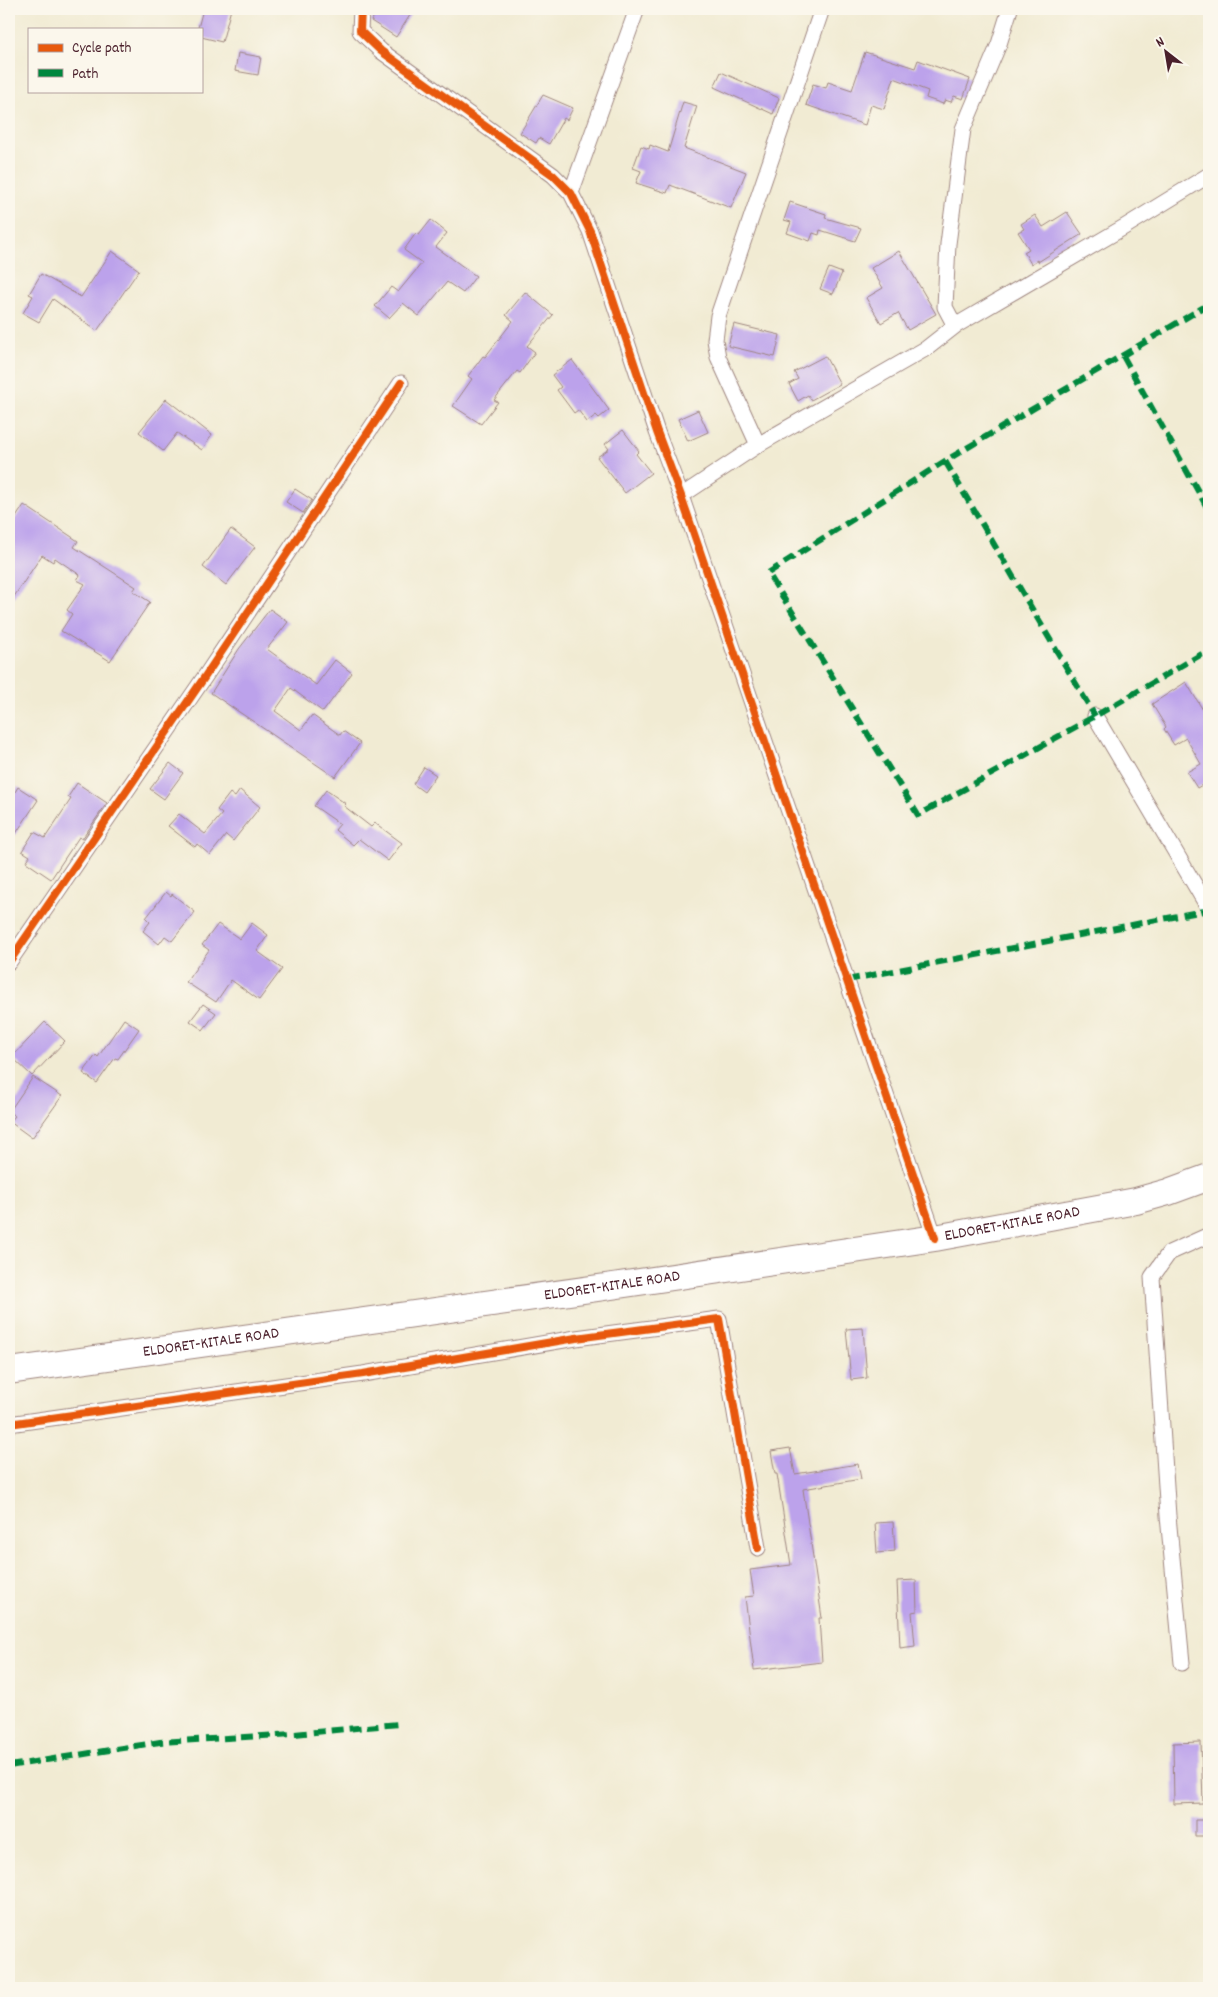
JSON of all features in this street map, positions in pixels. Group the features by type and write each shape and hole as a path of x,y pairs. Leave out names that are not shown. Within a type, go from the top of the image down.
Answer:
{"highway":[{"name":"ELDORET-KITALE ROAD","path":"9,1371 612,1286 935,1238 1136,1200 1168,1192 1209,1177"}],"street":[{"path":"361,9 360,32 381,51 553,175 571,192 590,231 657,432 935,1238"},
{"path":"571,192 637,9"},
{"path":"758,445 718,357 715,340 718,316 822,9"},
{"path":"955,326 946,307 948,244 963,129 999,44 1010,9"},
{"path":"680,496 758,445 927,348 955,326 1209,176"},
{"path":"9,962 206,674 401,383"},
{"path":"1096,716 1209,909"},
{"path":"1182,1663 1168,1516 1152,1277 1168,1252 1209,1235"},
{"path":"9,1424 363,1374 576,1338 718,1319 758,1548"}],"building":[{"path":"203,9 231,9 222,42 202,37 202,28 198,28"},
{"path":"379,9 414,9 396,37 371,21"},
{"path":"865,52 915,68 918,60 970,79 963,99 954,96 951,102 945,100 943,104 926,98 928,91 894,78 884,109 871,105 865,125 806,105 813,84 826,88 828,82 852,90"},
{"path":"238,53 261,57 258,75 235,71"},
{"path":"721,72 779,98 773,114 714,87"},
{"path":"543,95 573,108 567,120 564,118 549,144 539,138 536,143 520,133"},
{"path":"683,102 697,106 684,148 746,172 731,208 670,185 667,193 636,183 641,171 633,168 641,146 649,149 650,145 668,152"},
{"path":"790,202 826,214 825,218 861,228 855,241 820,230 819,235 813,233 810,241 787,233 791,222 784,220"},
{"path":"1067,212 1082,234 1038,262 1037,260 1031,264 1024,252 1029,249 1018,232 1024,229 1021,224 1035,215 1043,227"},
{"path":"431,220 447,233 436,247 476,276 463,293 447,282 419,316 403,303 389,318 375,306 391,287 398,292 422,263 404,250 416,233 419,235"},
{"path":"112,251 139,270 97,331 53,299 39,322 23,313 33,296 29,294 41,274 81,297"},
{"path":"899,251 936,314 908,330 898,313 881,323 866,298 883,288 871,268"},
{"path":"829,268 842,273 833,294 820,289"},
{"path":"525,292 553,315 527,346 535,352 520,373 517,371 494,400 498,402 481,424 453,406 472,379 468,376 513,321 506,315"},
{"path":"734,324 780,335 775,357 728,346"},
{"path":"825,356 840,384 811,400 808,395 798,401 789,384 798,379 794,372"},
{"path":"572,360 609,410 599,418 596,415 587,422 578,410 574,413 557,390 561,387 552,375"},
{"path":"166,399 212,435 202,450 177,433 163,451 139,432"},
{"path":"698,410 708,432 688,441 678,419"},
{"path":"623,430 639,451 636,454 651,473 625,493 597,457 609,449 605,444"},
{"path":"295,489 312,500 303,513 286,502"},
{"path":"24,505 78,541 74,547 136,587 133,591 150,602 110,661 61,631 72,614 67,610 85,584 77,580 80,575 55,558 53,562 42,555 9,604 9,528"},
{"path":"231,529 255,547 226,585 203,567"},
{"path":"270,609 288,622 267,649 316,685 335,660 352,673 323,712 291,688 275,711 301,730 312,715 340,735 343,731 360,743 335,777 211,693 239,649"},
{"path":"1186,682 1209,720 1209,781 1197,788 1187,772 1201,764 1186,738 1174,745 1152,704"},
{"path":"170,763 183,773 164,799 150,789"},
{"path":"424,767 436,775 424,792 413,784"},
{"path":"77,783 107,803 82,839 79,837 51,879 26,862 30,856 22,851 34,832 45,838 71,799 68,797"},
{"path":"18,787 38,800 9,844 9,802"},
{"path":"240,790 260,807 233,841 226,835 210,855 197,844 195,847 168,826 179,814 205,834 222,814 217,810 230,793 235,797"},
{"path":"326,790 346,804 344,806 371,827 375,823 402,843 388,861 359,839 353,845 335,830 340,824 314,806"},
{"path":"166,892 171,896 172,894 195,912 172,941 165,936 159,944 143,931 150,922 146,918"},
{"path":"252,923 268,935 257,951 282,969 259,1000 231,980 216,1002 186,982 209,950 202,945 218,924 240,939"},
{"path":"203,1004 216,1013 203,1030 190,1021"},
{"path":"124,1019 139,1029 118,1059 115,1058 97,1083 83,1073 96,1055 98,1057"},
{"path":"45,1022 65,1041 32,1076 12,1057"},
{"path":"33,1077 62,1096 32,1138 10,1122 15,1116 9,1112"},
{"path":"863,1328 867,1378 851,1380 846,1329"},
{"path":"790,1448 795,1474 858,1464 861,1479 803,1489 822,1618 819,1618 822,1662 754,1670 745,1597 754,1596 750,1570 791,1565 777,1474 775,1474 771,1451"},
{"path":"893,1522 895,1551 877,1553 875,1523"},
{"path":"916,1580 917,1611 912,1612 915,1646 900,1648 897,1581"},
{"path":"1201,1742 1203,1803 1174,1804 1173,1743"},
{"path":"1195,1820 1209,1820 1209,1836 1195,1836"}],"marked path":[{"path":"1209,304 945,461 768,573 918,815 1209,650"},
{"path":"1123,356 1209,511"},
{"path":"945,461 1095,716"},
{"path":"847,980 1209,910"},
{"path":"9,1766 160,1742 295,1734 398,1724"}],"cycle path":[{"path":"361,9 360,31 381,51 553,175 571,193 590,231 657,432 681,496 935,1238"},
{"path":"9,962 206,675 401,383"},
{"path":"9,1424 363,1374 576,1338 719,1319 758,1548"}]}
